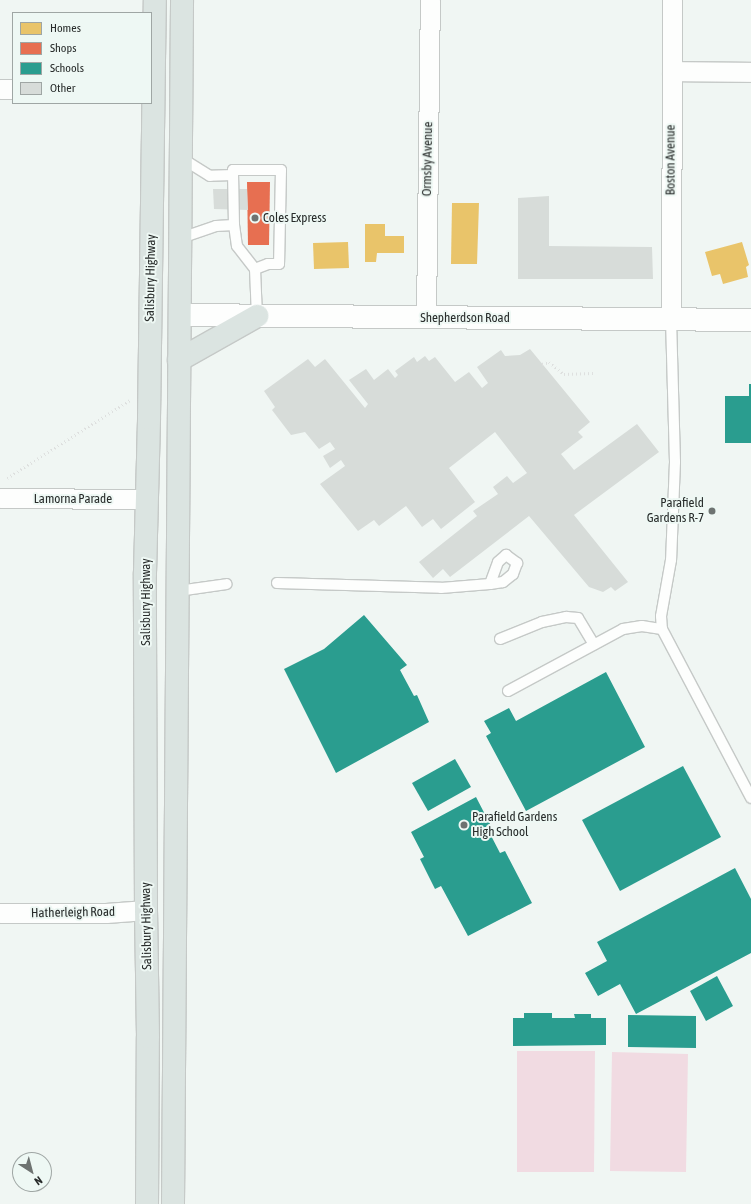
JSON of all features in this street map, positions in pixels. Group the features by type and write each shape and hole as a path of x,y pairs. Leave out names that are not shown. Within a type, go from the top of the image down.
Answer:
{"main road":[{"name":"Salisbury Highway","path":"152,92 155,0"},
{"path":"173,1204 179,360 187,315 185,236 181,212 182,0"},
{"path":"152,92 181,92"},
{"name":"Salisbury Highway","path":"147,1204 147,499 152,104"},
{"path":"150,315 187,315"},
{"path":"179,360 256,316"},
{"path":"146,910 176,910"}],"street":[{"name":"Ormsby Avenue","path":"426,318 430,0"},
{"name":"Boston Avenue","path":"671,319 672,0"},
{"path":"672,72 751,72"},
{"path":"0,89 12,89"},
{"name":"Shepherdson Road","path":"187,315 751,320"},
{"name":"Lamorna Parade","path":"0,498 147,499"},
{"name":"Hatherleigh Road","path":"0,913 106,913 146,910"}],"lane":[{"path":"181,158 210,176 233,175"},
{"path":"255,268 268,264 279,264 281,170 233,170 234,225 238,246 255,268 256,316"},
{"path":"185,236 216,226 234,225"},
{"path":"671,319 676,462 671,560 661,616 662,629 751,798"},
{"path":"277,583 441,588 490,584"},
{"path":"178,591 227,584"},
{"path":"500,639 542,622 566,617 578,618 594,645"},
{"path":"508,691 623,629 642,626 662,629"}],"path":[{"path":"542,364 549,362 564,374 593,373"},
{"path":"7,478 130,400"}],"shaded area":[{"path":"517,1051 595,1051 594,1172 517,1172"},
{"path":"612,1052 688,1054 686,1172 610,1171"}],"building: Homes":[{"path":"452,203 479,203 477,264 451,264"},
{"path":"365,224 385,224 385,236 404,236 404,253 377,253 376,262 365,262"},
{"path":"348,242 349,268 314,269 313,243"},
{"path":"742,242 749,265 746,267 748,277 723,284 720,274 712,276 705,252"}],"building: Shops":[{"path":"247,182 270,182 269,245 248,245"}],"building: Schools":[{"path":"749,384 751,384 751,443 725,443 725,396 749,396"},
{"path":"364,615 407,665 400,670 414,696 417,695 429,722 336,773 284,669 324,649"},
{"path":"606,672 645,747 526,811 486,736 491,733 484,721 509,708 516,721"},
{"path":"455,759 471,787 428,811 412,783"},
{"path":"683,766 721,837 620,891 582,820"},
{"path":"476,797 490,824 486,826 500,853 505,851 532,903 468,936 441,886 435,889 420,859 424,857 411,832"},
{"path":"735,868 751,899 751,953 636,1014 620,984 598,996 585,973 607,961 597,942"},
{"path":"717,976 733,1006 706,1021 690,991"},
{"path":"524,1013 552,1013 552,1018 575,1018 574,1014 591,1014 591,1018 606,1018 606,1045 513,1046 513,1018 524,1018"},
{"path":"628,1015 696,1016 696,1048 628,1047"}],"building: Other":[{"path":"213,189 247,189 248,210 214,209"},
{"path":"549,196 549,246 652,247 653,279 518,279 518,198"},
{"path":"530,349 590,422 578,432 583,437 561,454 574,470 637,424 659,452 574,515 628,582 615,591 611,587 603,592 589,587 529,516 450,577 443,569 433,578 419,562 477,516 473,511 498,494 493,487 507,476 513,483 527,473 495,432 449,468 475,502 441,529 433,519 422,527 406,506 379,526 374,520 358,531 320,484 345,466 341,460 330,468 323,456 335,449 330,442 319,449 305,432 291,435 272,410 275,407 264,391 308,359 315,367 325,359 365,408 368,404 349,380 366,369 374,380 388,369 395,378 398,375 395,371 414,357 417,362 425,356 429,361 435,357 455,382 469,372 482,388 488,383 477,367 501,350 505,356 520,355"}],"place":[{"name":"Coles Express","path":"255,218"},
{"name":"Parafield Gardens R-7","path":"712,511"},
{"name":"Parafield Gardens High School","path":"464,825"}]}
